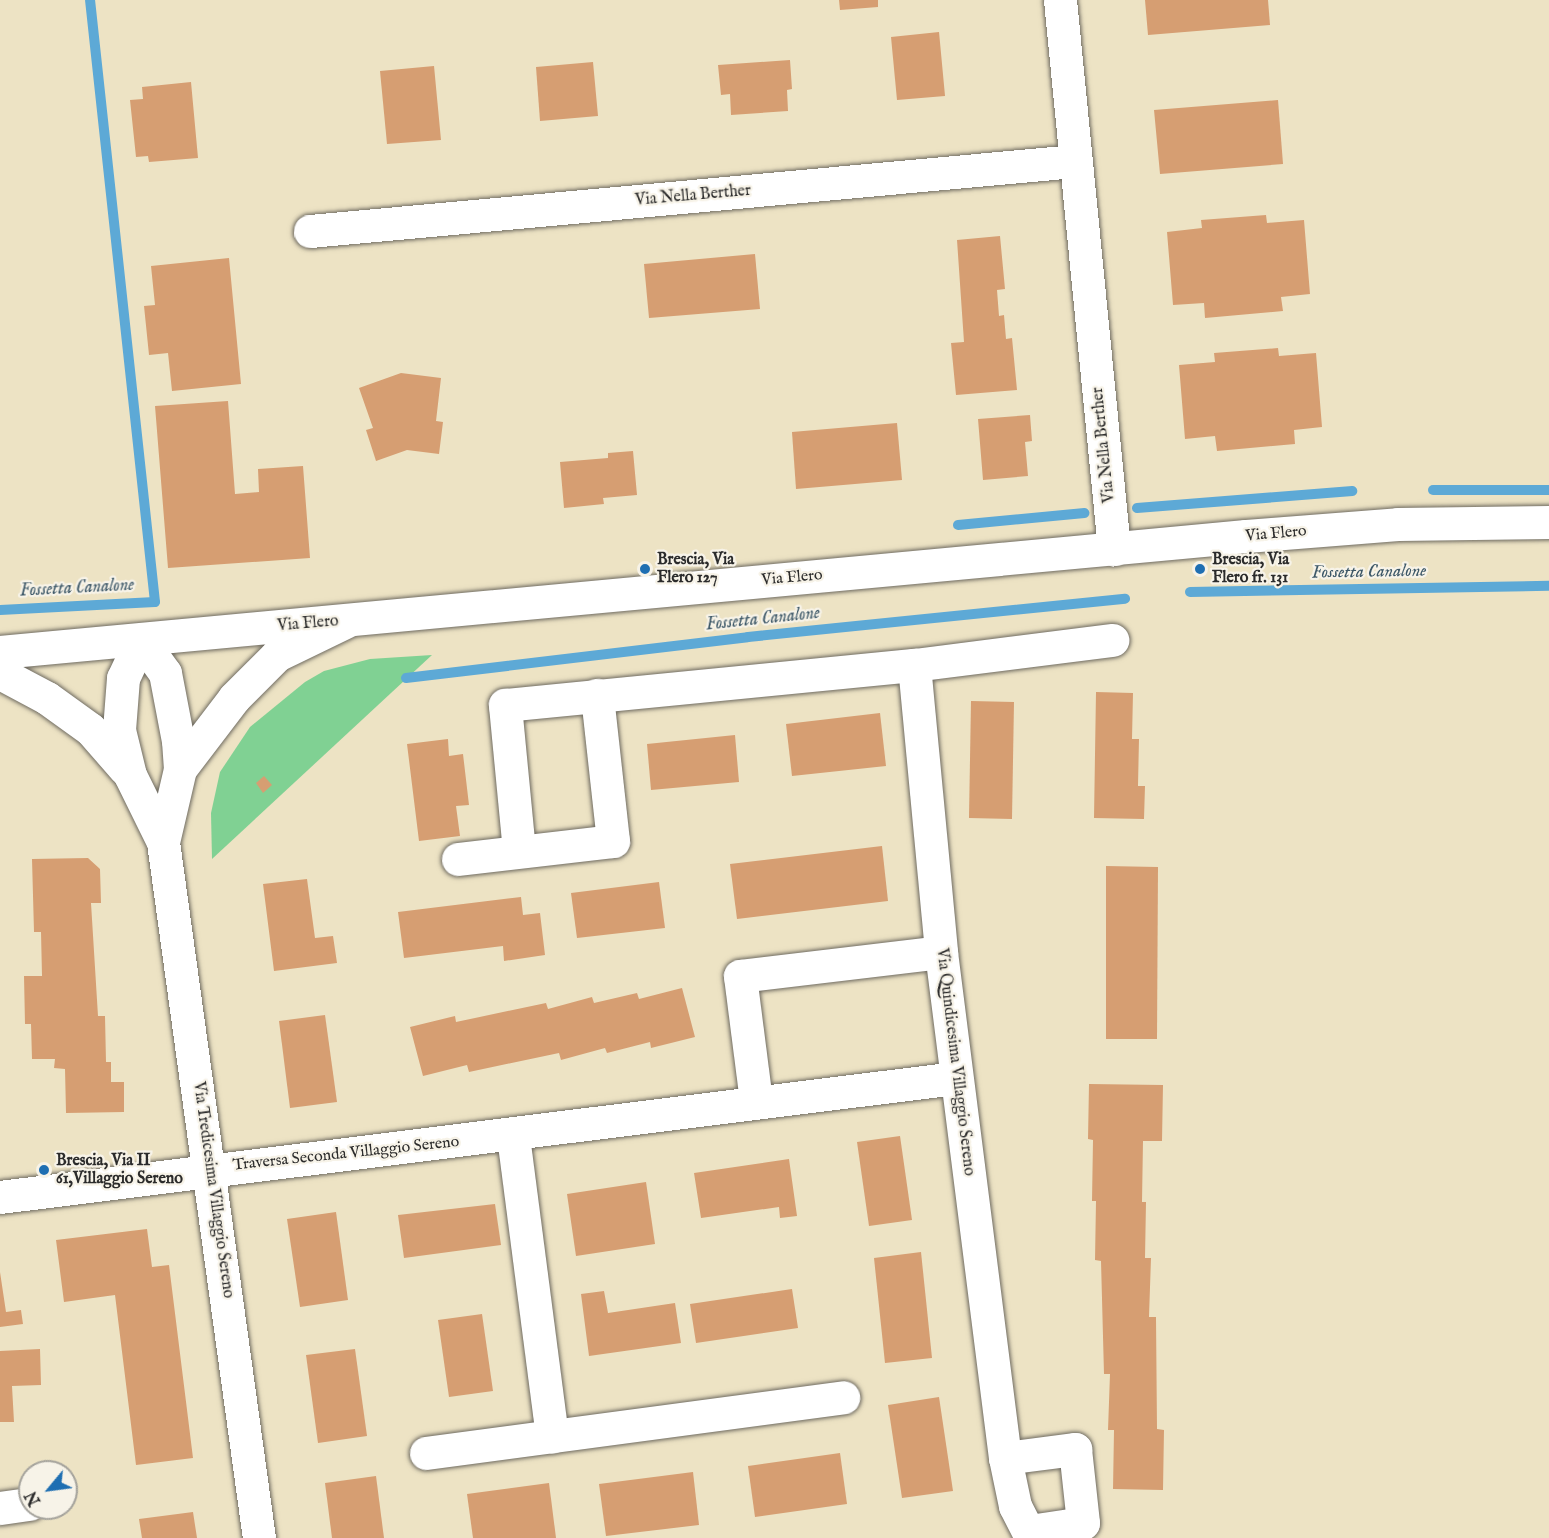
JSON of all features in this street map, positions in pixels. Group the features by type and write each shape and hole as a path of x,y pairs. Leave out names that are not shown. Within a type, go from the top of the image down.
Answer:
{"street":[{"name":"Via Nella Berther","path":"1060,0 1114,549"},
{"name":"Via Nella Berther","path":"310,231 1075,161"},
{"name":"Via Flero","path":"0,652 1398,524 1549,522"},
{"name":"Via Tredicesima Villaggio Sereno","path":"180,769 234,698 277,655 350,620"},
{"name":"Via Tredicesima Villaggio Sereno","path":"163,842 180,769 174,711 165,673 141,640 123,678 119,730 130,775 163,842 210,1169 259,1538"},
{"path":"519,851 505,705 914,665 1112,640"},
{"name":"Via Quindicesima Villaggio Sereno","path":"914,665 941,952 1005,1458 1015,1506 1030,1534 1083,1523 1075,1449 1005,1458"},
{"name":"Via Tredicesima Villaggio Sereno","path":"0,673 48,698 90,729 130,775"},
{"path":"458,859 613,841 597,695"},
{"path":"756,1101 740,976 941,952"},
{"name":"Traversa Seconda Villaggio Sereno","path":"0,1197 210,1169 513,1136 756,1101 956,1078"},
{"path":"513,1136 552,1436"},
{"path":"426,1453 843,1396"},
{"path":"0,1508 18,1506"}],"green space":[{"path":"432,655 212,859 211,813 220,772 250,727 305,682 324,671 370,659"}],"building":[{"path":"839,0 878,0 878,7 840,10"},
{"path":"1145,0 1268,0 1270,25 1148,35"},
{"path":"939,32 945,96 897,100 891,37"},
{"path":"790,60 792,89 787,90 788,111 731,115 730,94 721,95 718,65"},
{"path":"593,62 598,116 540,121 536,67"},
{"path":"434,66 441,140 387,144 380,71"},
{"path":"191,82 198,158 149,162 148,156 136,157 130,100 143,99 142,87"},
{"path":"1278,100 1283,164 1160,174 1154,110"},
{"path":"1266,215 1267,223 1304,220 1310,294 1281,297 1283,311 1205,318 1204,303 1173,305 1167,232 1202,228 1201,220"},
{"path":"1000,236 1005,289 997,290 999,316 1004,315 1006,339 1012,338 1017,390 956,395 951,343 964,342 957,240"},
{"path":"755,254 760,309 649,318 644,264"},
{"path":"229,258 241,384 172,391 168,353 149,355 144,306 155,305 151,266"},
{"path":"1278,348 1279,356 1316,353 1322,427 1294,430 1295,444 1217,451 1215,436 1185,439 1179,365 1215,362 1214,353"},
{"path":"401,373 441,378 436,421 443,422 439,454 407,450 376,461 366,430 373,428 359,388"},
{"path":"228,401 235,494 259,492 258,469 303,466 310,558 168,568 155,406"},
{"path":"1030,415 1032,441 1025,442 1028,476 983,480 978,419"},
{"path":"897,423 902,480 796,489 792,432"},
{"path":"633,451 637,495 603,498 604,504 564,508 560,462 608,458 608,453"},
{"path":"1096,692 1133,693 1132,739 1139,739 1138,786 1145,786 1144,819 1094,818"},
{"path":"971,701 1014,702 1012,819 969,818"},
{"path":"880,713 886,766 792,776 786,724"},
{"path":"735,735 739,782 651,790 647,744"},
{"path":"448,739 449,756 463,754 469,805 456,806 460,836 419,841 407,744"},
{"path":"264,776 272,785 263,793 256,783"},
{"path":"882,846 888,901 737,919 730,864"},
{"path":"88,858 100,869 101,903 91,903 98,1016 105,1016 106,1062 111,1062 111,1082 124,1082 124,1112 66,1113 65,1069 54,1068 55,1059 32,1059 31,1024 25,1024 24,976 42,976 41,932 34,932 32,859"},
{"path":"1106,866 1158,867 1157,1039 1106,1039"},
{"path":"307,879 315,938 333,936 337,963 274,971 263,884"},
{"path":"659,882 665,928 577,938 571,893"},
{"path":"521,897 523,915 540,913 545,955 504,961 503,946 404,958 398,912"},
{"path":"682,988 695,1037 651,1048 650,1042 607,1053 605,1048 561,1060 559,1053 469,1072 467,1065 423,1076 410,1027 455,1016 456,1022 546,1003 548,1009 592,997 594,1003 637,993 639,999"},
{"path":"325,1015 337,1102 290,1108 279,1021"},
{"path":"1089,1084 1163,1085 1162,1141 1143,1141 1142,1202 1146,1202 1145,1258 1151,1258 1149,1317 1156,1317 1157,1429 1164,1430 1163,1490 1113,1489 1114,1430 1108,1430 1110,1374 1104,1374 1101,1261 1095,1260 1096,1201 1092,1201 1093,1140 1088,1139"},
{"path":"900,1136 912,1220 869,1226 857,1142"},
{"path":"789,1159 797,1216 780,1218 779,1207 701,1218 694,1173"},
{"path":"646,1182 655,1244 576,1256 567,1194"},
{"path":"495,1204 501,1245 404,1258 398,1215"},
{"path":"336,1212 348,1300 300,1307 287,1219"},
{"path":"147,1229 152,1267 169,1265 193,1458 136,1465 115,1295 64,1302 56,1240"},
{"path":"921,1252 932,1358 885,1363 874,1258"},
{"path":"0,1272 6,1312 21,1310 23,1324 0,1327"},
{"path":"792,1289 798,1328 696,1343 690,1304"},
{"path":"604,1291 608,1313 675,1303 681,1343 589,1356 581,1294"},
{"path":"482,1314 493,1391 449,1397 438,1320"},
{"path":"40,1349 41,1385 12,1386 14,1422 0,1422 0,1351"},
{"path":"355,1349 367,1436 318,1443 306,1355"},
{"path":"939,1397 953,1491 902,1498 888,1405"},
{"path":"840,1453 847,1504 755,1517 748,1466"},
{"path":"693,1472 699,1525 606,1536 599,1484"},
{"path":"376,1476 384,1538 332,1538 325,1483"},
{"path":"549,1483 556,1538 473,1538 467,1494"},
{"path":"193,1512 197,1538 142,1538 139,1519"}],"waterway":[{"path":"0,610 155,602 90,0"},
{"name":"Fossetta Canalone","path":"1433,490 1549,490"},
{"name":"Fossetta Canalone","path":"1137,508 1352,491"},
{"name":"Fossetta Canalone","path":"958,525 1084,513"},
{"name":"Fossetta Canalone","path":"1190,592 1549,586"},
{"name":"Fossetta Canalone","path":"406,678 748,637 1125,599"}],"place":[{"name":"Brescia, Via Flero 127","path":"645,569"},
{"name":"Brescia, Via Flero fr. 131","path":"1200,569"},
{"name":"Brescia, Via II 61,Villaggio Sereno","path":"44,1170"}]}
